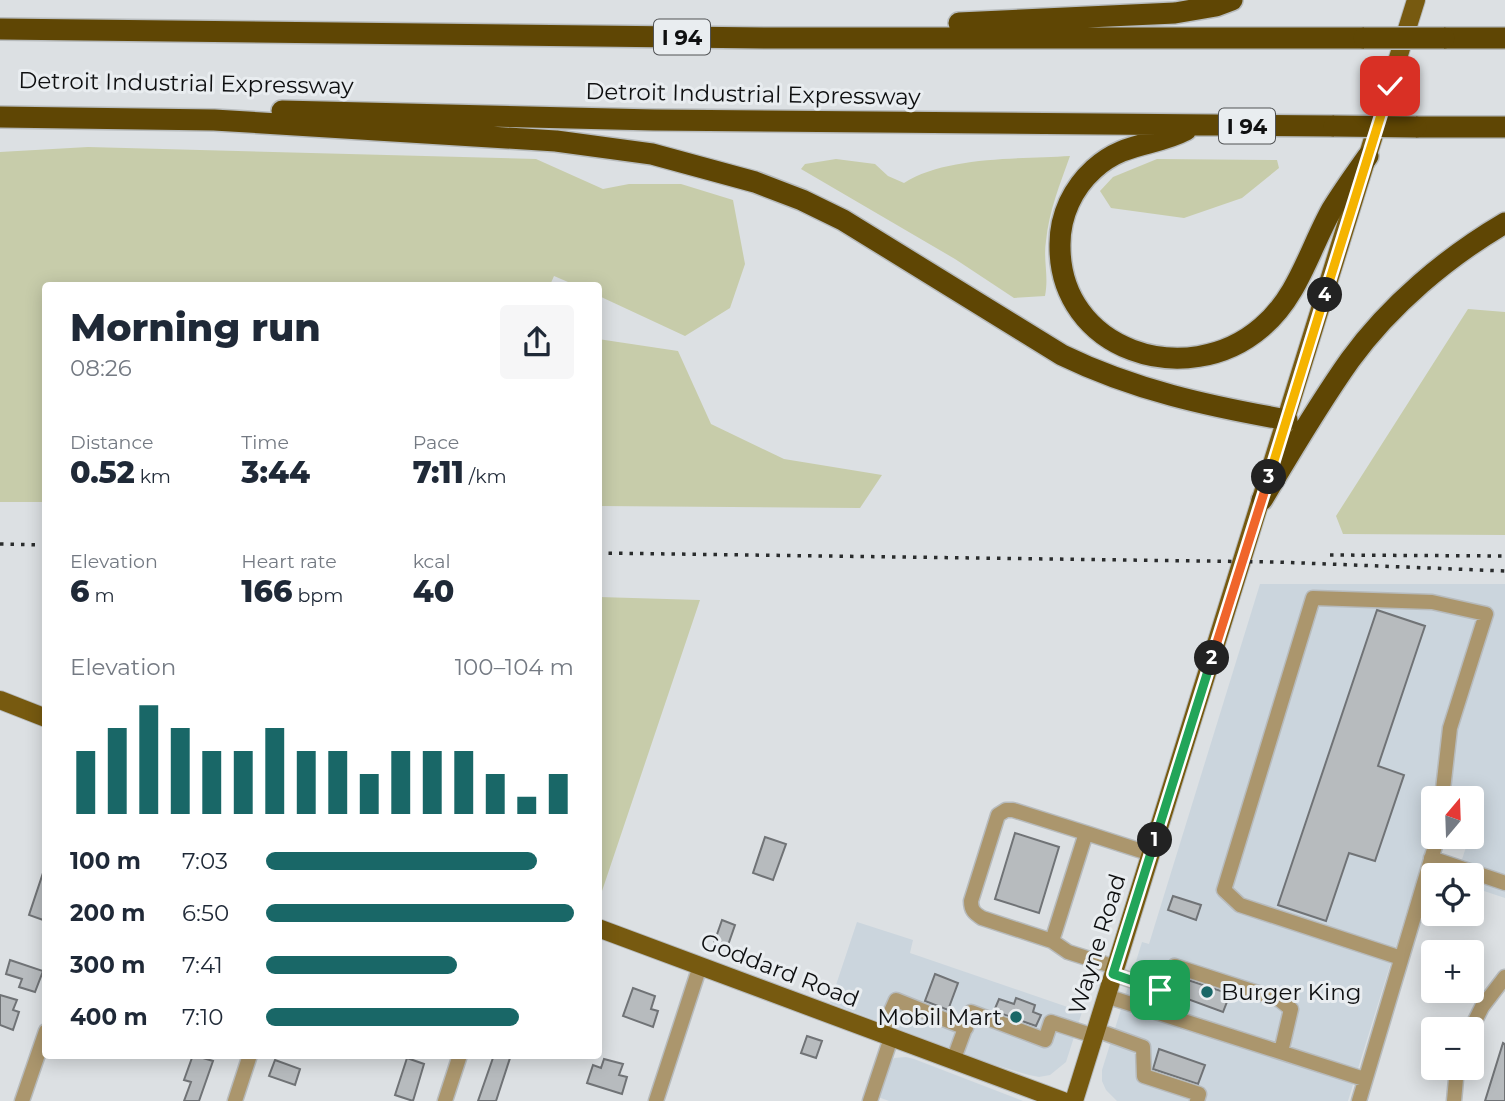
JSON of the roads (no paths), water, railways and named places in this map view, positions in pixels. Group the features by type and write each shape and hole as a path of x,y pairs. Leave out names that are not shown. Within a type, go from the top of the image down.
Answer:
{"highway":[{"path":"770,38 857,25 1003,23 1175,13 1216,6 1232,0"},
{"name":"I 94","path":"0,29 770,38 1505,38"},
{"path":"1482,38 1505,33"},
{"name":"Detroit Industrial Expressway","path":"0,104 654,120 1505,127"},
{"path":"0,117 214,120 556,141 652,154 755,182 802,200 843,220 1062,355 1095,371 1168,396 1287,420"},
{"path":"1194,125 1170,138 1127,148 1096,167 1071,197 1060,233 1061,267 1074,304 1099,332 1117,344 1153,356 1187,358 1203,355 1247,338 1262,328 1290,294 1333,208 1368,156"},
{"path":"1262,500 1333,385 1384,320 1417,287 1505,223"}],"main road":[{"name":"Wayne Road","path":"1074,1101 1416,0"},
{"path":"0,700 42,716"},
{"name":"Goddard Road","path":"602,929 1063,1101"}],"street":[{"path":"1401,958 1240,905 1224,890 1312,598 1432,602 1486,614 1450,728 1443,786"},
{"path":"1151,854 1006,810 998,815 994,822 971,908 982,918 1052,941 1068,952 1160,990"},
{"path":"1052,941 1086,833"},
{"path":"1359,1101 1434,849"},
{"path":"1431,858 1505,883"},
{"path":"656,1101 700,966"},
{"path":"1153,1011 1160,990 1175,966 1280,1000 1291,1009 1281,1052"},
{"path":"1477,1017 1505,977"},
{"path":"1106,996 1364,1079"},
{"path":"870,1101 896,1000 966,1028"},
{"path":"953,1061 971,1012 1045,1040 1051,1022 1143,1047 1144,1076 1199,1094 1196,1101"},
{"path":"22,1101 42,1043"},
{"path":"235,1101 249,1059"},
{"path":"445,1101 459,1059"},
{"path":"1454,1101 1456,1080"}],"railway":[{"path":"0,544 42,545"},
{"path":"602,553 1277,562 1505,571"},
{"path":"1330,555 1505,556"}],"place":[{"name":"Burger King","path":"1207,992"},
{"name":"Mobil Mart","path":"1016,1017"}]}
